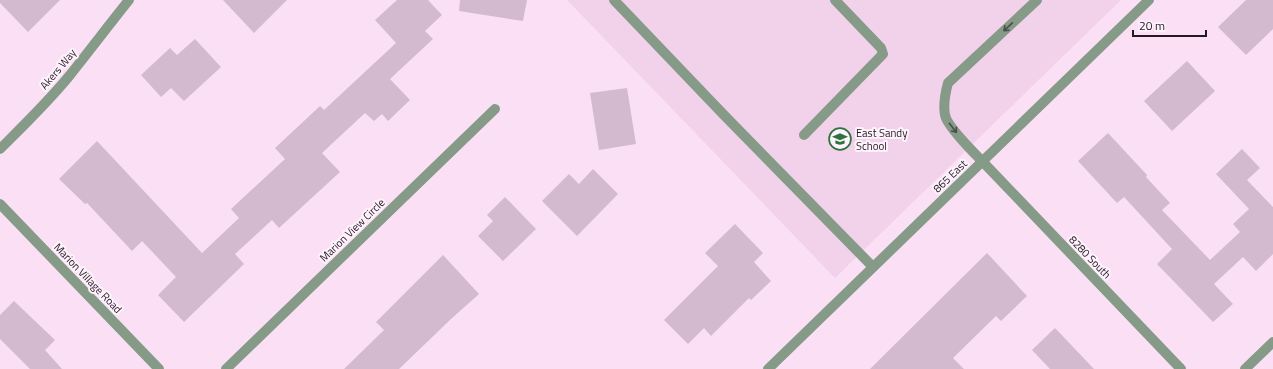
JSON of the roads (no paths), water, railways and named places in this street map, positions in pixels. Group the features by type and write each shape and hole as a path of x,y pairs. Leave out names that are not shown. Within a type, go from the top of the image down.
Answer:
{"street":[{"name":"Akers Way","path":"0,149 70,76 102,32 129,0"},
{"path":"614,0 873,267"},
{"path":"804,135 883,54 881,48 835,0"},
{"name":"8280 South","path":"1036,0 948,84 944,98 945,116 951,127 982,161 1181,369"},
{"name":"865 East","path":"768,369 1149,0"},
{"name":"Marion View Circle","path":"226,369 495,109"},
{"name":"Marion Village Road","path":"0,204 159,369"},
{"path":"1245,369 1273,342"}],"place":[{"name":"East Sandy School","path":"840,139"}]}
